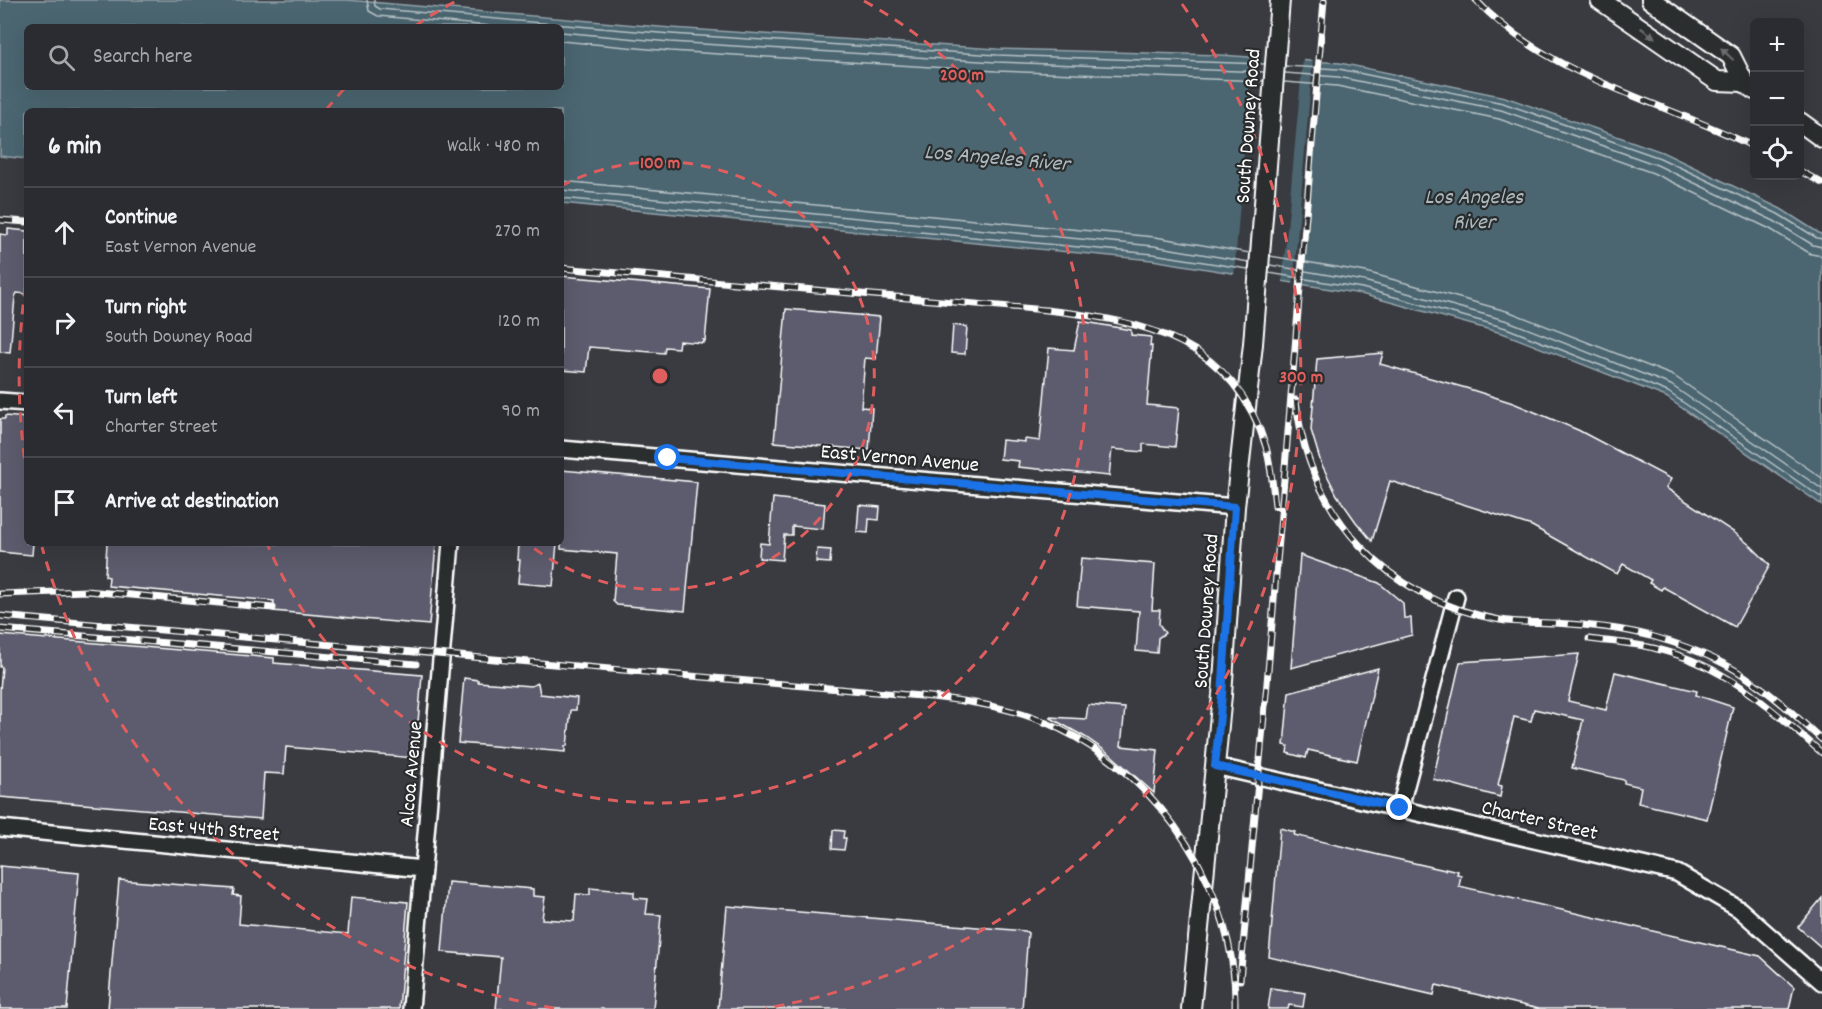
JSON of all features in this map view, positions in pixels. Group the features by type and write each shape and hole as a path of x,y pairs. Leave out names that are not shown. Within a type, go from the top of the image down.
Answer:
{"main road":[{"name":"South Downey Road","path":"1191,1009 1222,695 1235,507 1253,344 1280,0"},
{"path":"1600,0 1718,81 1749,86"},
{"path":"1651,0 1731,56 1749,86"},
{"path":"1804,125 1822,138"}],"street":[{"path":"0,401 24,403"},
{"name":"East Vernon Avenue","path":"564,449 1235,507"},
{"name":"Alcoa Avenue","path":"411,1009 451,546"},
{"path":"1400,808 1456,597"},
{"name":"Charter Street","path":"1215,766 1677,873 1739,909 1822,982"},
{"name":"East 44th Street","path":"0,828 423,869"}],"water":[{"name":"Los Angeles River","path":"0,0 347,0 671,28 997,49 1220,55 1340,63 1505,97 1662,152 1781,209 1822,235 1822,505 1666,397 1505,334 1361,294 1152,260 564,203 564,108 24,108 24,159 0,156"}],"pier":[{"path":"1252,55 1303,58 1282,284 1234,276"},
{"path":"1313,59 1323,59 1302,288 1293,286"}],"building":[{"path":"8,229 24,231 24,294 17,293 15,297 10,353 0,352 0,234 8,235"},
{"path":"564,276 710,289 703,343 679,341 678,348 665,347 664,353 589,347 586,372 564,370"},
{"path":"786,309 880,317 876,359 865,358 861,407 872,408 869,450 774,442"},
{"path":"1080,321 1131,330 1131,335 1151,337 1147,405 1179,408 1175,447 1143,444 1143,452 1112,449 1109,476 1018,467 1019,461 1000,459 1002,440 1040,441 1049,348 1074,350"},
{"path":"953,325 967,327 965,354 951,353"},
{"path":"1383,353 1380,364 1513,403 1578,430 1671,479 1666,488 1735,533 1770,565 1735,627 1663,587 1661,590 1649,583 1651,580 1623,564 1617,574 1532,526 1390,481 1372,541 1337,495 1321,463 1311,430 1317,359"},
{"path":"5,416 24,418 24,546 33,546 32,555 0,552 0,419 5,419"},
{"path":"564,470 697,482 685,611 617,605 613,601 617,554 561,549 561,546 564,546"},
{"path":"773,498 825,504 823,529 792,526 792,535 784,535 782,560 759,558 760,543 769,544"},
{"path":"859,505 880,507 879,520 869,519 868,533 857,532"},
{"path":"107,546 436,546 429,625 273,611 274,601 108,586 109,577 105,576"},
{"path":"518,546 557,546 553,586 518,583 520,560 517,560"},
{"path":"817,549 831,550 830,563 816,562"},
{"path":"1300,555 1379,583 1403,603 1404,618 1411,618 1412,635 1291,668"},
{"path":"1081,558 1155,564 1152,610 1160,610 1159,624 1165,633 1158,638 1157,653 1136,651 1139,611 1077,606"},
{"path":"0,635 274,658 274,663 422,675 415,758 286,747 284,774 264,773 261,819 0,797 2,667 0,667"},
{"path":"1579,654 1568,701 1606,710 1615,672 1697,691 1696,695 1733,707 1707,819 1638,803 1641,787 1624,783 1624,780 1572,768 1583,720 1534,709 1531,721 1514,717 1498,785 1502,786 1500,797 1433,779 1460,662"},
{"path":"1378,668 1357,761 1308,750 1306,758 1287,753 1288,746 1284,745 1289,692"},
{"path":"464,678 478,680 478,682 531,686 538,683 540,694 577,698 576,710 571,710 565,752 458,743"},
{"path":"1088,705 1125,708 1121,746 1158,750 1154,793 1110,754 1049,717 1086,719"},
{"path":"1280,828 1295,832 1294,835 1445,870 1445,868 1458,871 1457,874 1461,875 1459,886 1760,956 1794,987 1789,1009 1539,1009 1436,985 1434,995 1269,957"},
{"path":"833,830 844,831 843,838 846,838 844,850 832,849"},
{"path":"0,866 79,873 67,1009 0,1009"},
{"path":"119,880 234,889 233,895 241,896 239,924 348,934 351,897 408,902 399,1009 108,1009"},
{"path":"448,882 533,889 533,896 545,897 542,919 574,921 576,894 590,895 590,888 634,892 634,898 648,899 646,914 661,915 653,1009 496,1009 501,957 442,952"},
{"path":"1822,898 1822,948 1798,927"},
{"path":"727,906 1025,931 1028,933 1022,1009 718,1009"},
{"path":"1271,988 1305,993 1303,1007 1289,1005 1288,1009 1268,1009"}],"railway":[{"path":"1240,980 1324,0"},
{"path":"1476,0 1505,27 1537,49 1571,68 1750,145"},
{"path":"1804,173 1822,183"},
{"path":"0,220 24,222"},
{"path":"564,268 1046,310 1118,321 1150,330 1181,342 1208,359 1232,382 1251,411 1266,447 1275,506"},
{"path":"1296,400 1304,442 1317,480 1336,515 1360,545 1389,571 1422,593 1459,609 1500,620 1619,629 1684,646 1721,662 1745,676 1765,690 1822,740"},
{"path":"0,594 87,591 273,608"},
{"path":"0,616 932,697 981,704 1029,716 1060,729 1097,751 1131,778 1161,809 1187,845 1208,883 1223,923 1233,966 1235,1009"},
{"path":"0,629 416,664"},
{"path":"1589,639 1649,647 1682,656 1704,666 1746,690 1822,753"}],"route":[{"path":"668,458 1235,507 1215,766 1400,808"}]}
